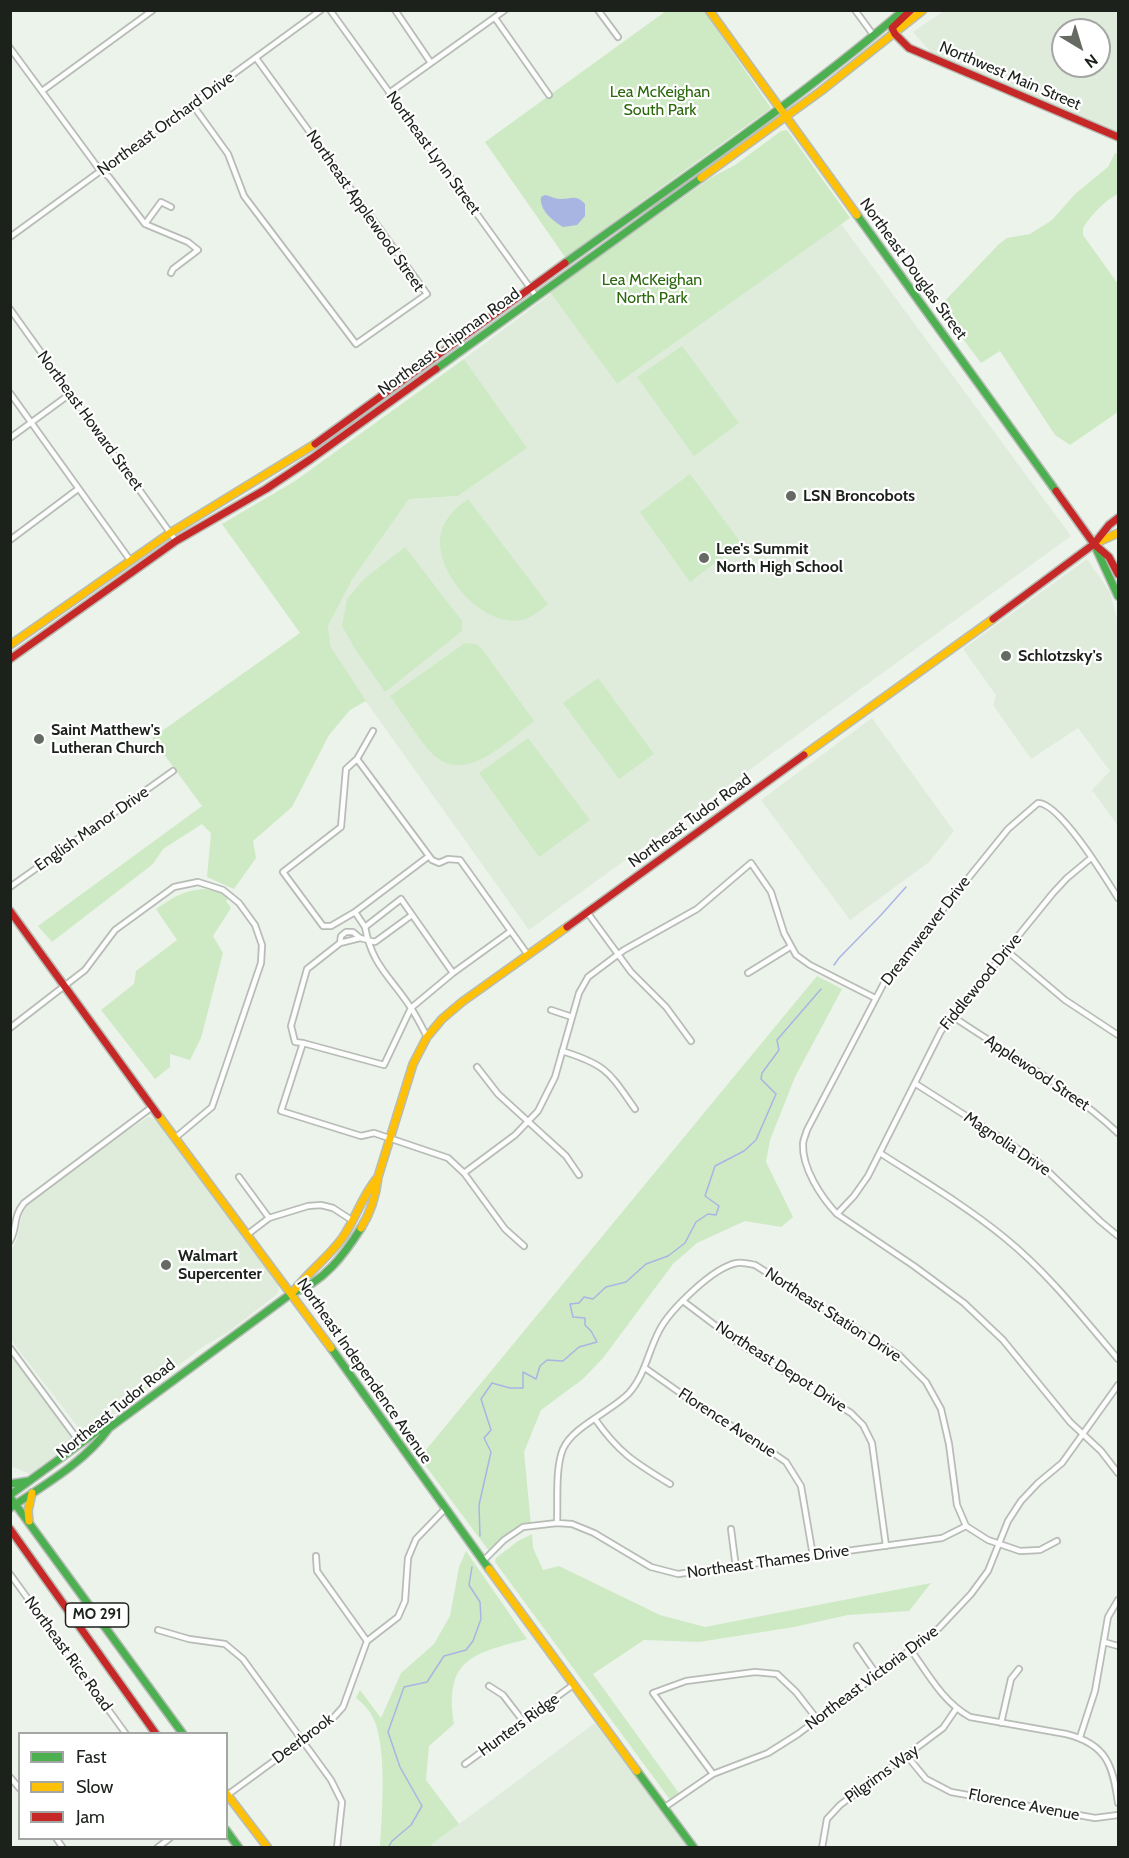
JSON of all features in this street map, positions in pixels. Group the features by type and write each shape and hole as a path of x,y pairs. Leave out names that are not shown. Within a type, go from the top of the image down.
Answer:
{"main road":[{"name":"Northeast Douglas Street","path":"709,10 1094,544 1119,596"},
{"name":"Northeast Chipman Road","path":"10,646 170,533 302,453 779,108 874,36 904,10"},
{"path":"895,34 892,28 911,10"},
{"name":"Northeast Chipman Road","path":"10,658 176,541 266,489 311,459 785,117 895,34 923,10"},
{"name":"Northwest Main Street","path":"895,34 909,48 1119,137"},
{"name":"Northeast Tudor Road","path":"1094,544 1109,525 1119,518"},
{"name":"Northeast Tudor Road","path":"13,1506 89,1450 104,1437 109,1428 292,1293 309,1287 338,1259 350,1245 371,1207 413,1064 427,1037 442,1019 462,1002 937,660 1094,544 1119,533"},
{"name":"Northeast Douglas Street","path":"1094,544 1109,556 1119,574"},
{"name":"Northeast Independence Avenue","path":"10,911 152,1107 292,1293 445,1509 694,1848"},
{"name":"Northeast Tudor Road","path":"292,1293 331,1252 353,1221 378,1177"},
{"path":"10,1496 99,1430 109,1428"},
{"path":"89,1450 87,1445 91,1437"},
{"path":"74,1461 81,1449 81,1444"},
{"path":"10,1484 30,1481"},
{"path":"29,1522 28,1511 32,1493"},
{"name":"MO 291","path":"10,1496 13,1506 29,1522 182,1732"},
{"name":"MO 291","path":"11,1530 155,1732"},
{"path":"228,1796 268,1848"},
{"path":"228,1833 239,1848"}],"street":[{"name":"Northeast Orchard Drive","path":"10,237 321,10"},
{"name":"Northeast Lynn Street","path":"330,10 536,296"},
{"path":"395,10 431,63"},
{"path":"389,93 505,10"},
{"path":"598,10 618,37"},
{"path":"855,10 874,36"},
{"path":"42,91 148,12"},
{"path":"495,18 549,94"},
{"path":"10,48 101,171 109,177 145,224 188,242 198,250 171,273"},
{"name":"Northeast Applewood Street","path":"192,104 228,154 244,196 356,344 427,294 256,58"},
{"path":"145,224 161,202 171,207"},
{"name":"Northeast Howard Street","path":"10,309 176,541"},
{"path":"10,393 130,560"},
{"path":"10,438 70,394"},
{"path":"10,540 78,489"},
{"path":"373,730 357,759 346,769 342,827 283,872 323,926 331,926 355,912 429,856"},
{"path":"357,759 429,856 439,863 448,859 460,860 528,954"},
{"name":"English Manor Drive","path":"10,886 173,771"},
{"name":"Dreamweaver Drive","path":"837,1214 826,1203 811,1174 804,1151 804,1139 885,981 1008,829 1038,803 1045,804 1065,822 1091,858"},
{"path":"1091,858 1119,898"},
{"name":"Fiddlewood Drive","path":"837,1214 861,1186 916,1084 936,1041 952,1016 1053,893 1091,858"},
{"path":"464,1173 515,1135 528,1122 550,1088 579,993 588,977 618,954 697,909 751,863 771,892 790,947 810,965 875,998"},
{"path":"10,1028 85,970 115,930 174,887 198,882 223,890 239,903 255,925 262,945 261,963 212,1107 175,1138"},
{"path":"365,927 401,899 453,973"},
{"path":"355,912 365,927 367,940 376,963 411,1008 427,1037"},
{"path":"587,912 639,981 666,1007 691,1041"},
{"path":"339,943 341,936 346,932 353,932 360,938 375,942 412,915"},
{"path":"360,938 339,943 307,969 291,1026 295,1042 384,1065 411,1008 453,973 511,931"},
{"path":"748,973 790,947"},
{"path":"1007,951 1065,1000 1119,1035"},
{"path":"550,1010 572,1017"},
{"name":"Applewood Street","path":"952,1016 1053,1082 1119,1132"},
{"path":"303,1043 281,1111 361,1136 374,1133 448,1158 464,1173 497,1219 524,1246"},
{"path":"562,1051 588,1059 605,1069 635,1108"},
{"path":"477,1067 498,1094 561,1150 579,1175"},
{"name":"Magnolia Drive","path":"916,1084 1037,1161 1119,1236"},
{"path":"10,1242 14,1233 15,1216 24,1203 152,1107"},
{"path":"880,1153 960,1204 1006,1239 1057,1288 1119,1359"},
{"path":"239,1177 269,1218"},
{"path":"248,1234 269,1218 308,1206 321,1205 333,1208 353,1221"},
{"path":"837,1214 914,1266 963,1303 1003,1340 1083,1435 1101,1451 1119,1473"},
{"name":"Northeast Station Drive","path":"557,1523 563,1449 577,1432 627,1396 645,1368 659,1330 683,1301 716,1271 737,1263 755,1265 900,1356 926,1382 941,1409 957,1505 966,1526"},
{"name":"Northeast Depot Drive","path":"683,1301 740,1344 851,1413 863,1425 872,1443 886,1546"},
{"path":"10,1348 81,1444"},
{"name":"Florence Avenue","path":"645,1368 700,1407 786,1462 801,1486 813,1556"},
{"name":"Northeast Victoria Drive","path":"665,1807 713,1774 768,1753 798,1734 939,1628 971,1594 988,1571 1008,1521 1021,1501 1062,1463 1119,1385"},
{"path":"595,1419 611,1441 632,1461 670,1484"},
{"path":"316,1556 317,1571 367,1641 398,1617 405,1601 408,1558 416,1539 445,1509"},
{"name":"Northeast Thames Drive","path":"483,1561 504,1540 523,1527 557,1523 572,1524 594,1533 651,1567 678,1574 736,1568 942,1538 966,1526"},
{"path":"966,1526 978,1534 1020,1551 1040,1550 1056,1541"},
{"path":"731,1529 736,1568"},
{"name":"Northeast Rice Road","path":"10,1574 125,1732"},
{"path":"1080,1737 1095,1691 1108,1617 1119,1600"},
{"path":"158,1630 189,1639 225,1644 243,1659 331,1780 342,1802 337,1848"},
{"name":"Deerbrook","path":"228,1794 334,1717 342,1707 367,1641"},
{"path":"1104,1642 1119,1646"},
{"path":"857,1646 877,1675"},
{"path":"911,1650 942,1694 956,1709 978,1719 1080,1737 1100,1750 1109,1762 1114,1775 1119,1803"},
{"path":"1001,1723 1011,1678 1019,1669"},
{"path":"713,1774 653,1693 686,1681 755,1672 777,1674 796,1692 817,1719"},
{"name":"Hunters Ridge","path":"465,1764 573,1685"},
{"path":"489,1686 503,1695 523,1721"},
{"name":"Pilgrims Way","path":"822,1848 827,1819 840,1804 944,1728 956,1709"},
{"name":"Florence Avenue","path":"907,1756 926,1779 951,1791 1095,1818 1119,1815"},
{"path":"10,1777 13,1784"}],"shaded area":[{"path":"944,11 1118,11 1118,136 936,58 913,32"},
{"name":"Lee's Summit North High School","path":"841,224 1071,536 529,930 357,689 331,647 328,626 352,580 409,499 458,496 526,448 464,359 552,293 617,384"},
{"path":"1087,559 1110,592 1118,623 1118,826 1092,790 1110,771 1078,728 1031,759 993,705 996,695 963,649"},
{"path":"872,718 954,831 929,862 850,920 761,800"},
{"path":"148,1117 157,1120 278,1284 279,1291 227,1333 204,1346 89,1433 83,1434 11,1340 11,1251 17,1239 23,1210 33,1198 105,1145"},
{"path":"10,1352 73,1439 70,1444 30,1474 11,1466"},
{"path":"595,1723 688,1847 433,1848 431,1845"}],"green space":[{"name":"Lea McKeighan South Park","path":"666,11 704,11 771,108 565,257 485,142"},
{"name":"Lea McKeighan North Park","path":"787,130 850,218 617,384 550,292 712,177 735,165 781,131"},
{"path":"1115,153 1118,154 1118,194 1094,213 1083,228 1083,235 1118,284 1118,412 1070,445 1055,435 1000,351 981,363 939,307 999,244 1007,238 1030,234 1052,220 1075,194 1108,167"},
{"path":"682,346 739,423 694,456 637,377"},
{"path":"464,359 527,448 458,496 409,499 352,580 328,626 331,647 366,701 350,710 329,735 292,807 253,841 256,858 234,889 207,877 211,833 202,824 163,849 153,864 52,942 38,926 202,806 152,738 300,633 222,524 295,481"},
{"path":"690,474 741,543 690,582 640,512"},
{"path":"468,499 548,604 532,616 521,620 507,620 492,616 466,596 446,569 441,554 441,533 449,516"},
{"path":"405,547 462,621 462,631 385,692 342,626 347,599 364,579"},
{"path":"465,643 476,644 482,649 534,721 487,756 461,765 448,763 435,756 390,696"},
{"path":"598,678 654,754 619,779 563,703"},
{"path":"528,738 590,820 539,857 479,773"},
{"path":"204,889 229,897 226,901 231,908 213,936 223,953 201,1038 190,1060 170,1054 170,1067 155,1079 101,1010 134,984 136,971 177,940 156,909 178,895"},
{"path":"817,976 842,989 795,1077 770,1140 766,1162 793,1217 781,1227 745,1221 697,1243 673,1264 603,1358 583,1379 541,1410 524,1452 531,1525 489,1551 399,1430 399,1426 403,1422 425,1451"},
{"path":"532,1534 533,1548 543,1570 559,1566 660,1615 705,1627 931,1583 909,1611 848,1615 794,1627 699,1642 644,1640 593,1674 681,1796 671,1801 495,1562 496,1558 518,1541"},
{"path":"466,1551 527,1639 491,1649 466,1662 458,1672 454,1685 452,1702 454,1724 429,1746 426,1780 459,1824 431,1845 433,1847 380,1847 383,1782 381,1747 372,1717 356,1698 360,1690 381,1718 401,1673 434,1644 450,1616 459,1567"}],"water":[{"path":"545,195 558,199 579,199 585,204 585,216 577,225 563,227 544,211 541,197"}],"waterway":[{"path":"834,965 906,887"},
{"path":"480,1536 479,1505 491,1452 484,1438 491,1430 481,1399 492,1383 510,1388 523,1388 523,1372 536,1379 540,1366 547,1360 563,1361 579,1347 597,1342 585,1325 585,1318 573,1317 570,1304 579,1303 584,1297 593,1299 606,1287 626,1282 646,1264 668,1256 685,1243 696,1222 708,1214 716,1215 719,1206 705,1196 715,1166 744,1151 756,1140 776,1094 761,1079 762,1073 779,1050 777,1040 821,989"},
{"path":"388,1848 392,1841 411,1825 422,1806 400,1767 388,1732 404,1687 427,1682 444,1656 466,1650 473,1641 481,1619 480,1602 469,1585 472,1567"}],"traffic: fast":[{"path":"565,263 780,108 904,10"},
{"path":"436,369 701,178"},
{"path":"857,215 1056,491"},
{"path":"1095,546 1118,596"},
{"path":"10,1508 76,1462 109,1428 292,1293 323,1275 340,1258 361,1228"},
{"path":"331,1348 489,1569"},
{"path":"10,1495 99,1430 109,1428"},
{"path":"10,1484 29,1481"},
{"path":"10,1497 182,1732"},
{"path":"637,1771 694,1848"},
{"path":"228,1833 239,1848"}],"traffic: slow":[{"path":"709,10 857,215"},
{"path":"701,178 821,91 923,10"},
{"path":"10,645 170,533 315,444"},
{"path":"1096,543 1118,533"},
{"path":"804,755 993,619"},
{"path":"361,1228 372,1204 378,1177 413,1064 427,1037 442,1019 462,1002 567,927"},
{"path":"158,1115 331,1348"},
{"path":"293,1292 343,1237 378,1177"},
{"path":"29,1521 28,1511 32,1493"},
{"path":"489,1569 637,1771"},
{"path":"228,1796 268,1848"}],"traffic: jam":[{"path":"895,34 892,28 911,10"},
{"path":"895,34 909,48 1118,137"},
{"path":"315,444 565,263"},
{"path":"10,659 176,541 266,489 436,369"},
{"path":"1056,491 1094,544 1109,557 1118,574"},
{"path":"993,619 1094,544 1109,525 1118,518"},
{"path":"567,927 804,755"},
{"path":"10,911 158,1115"},
{"path":"10,1529 155,1732"}],"place":[{"name":"LSN Broncobots","path":"791,496"},
{"name":"Lee's Summit North High School","path":"704,558"},
{"name":"Schlotzsky's","path":"1006,656"},
{"name":"Saint Matthew's Lutheran Church","path":"39,739"},
{"name":"Walmart Supercenter","path":"166,1265"}]}
